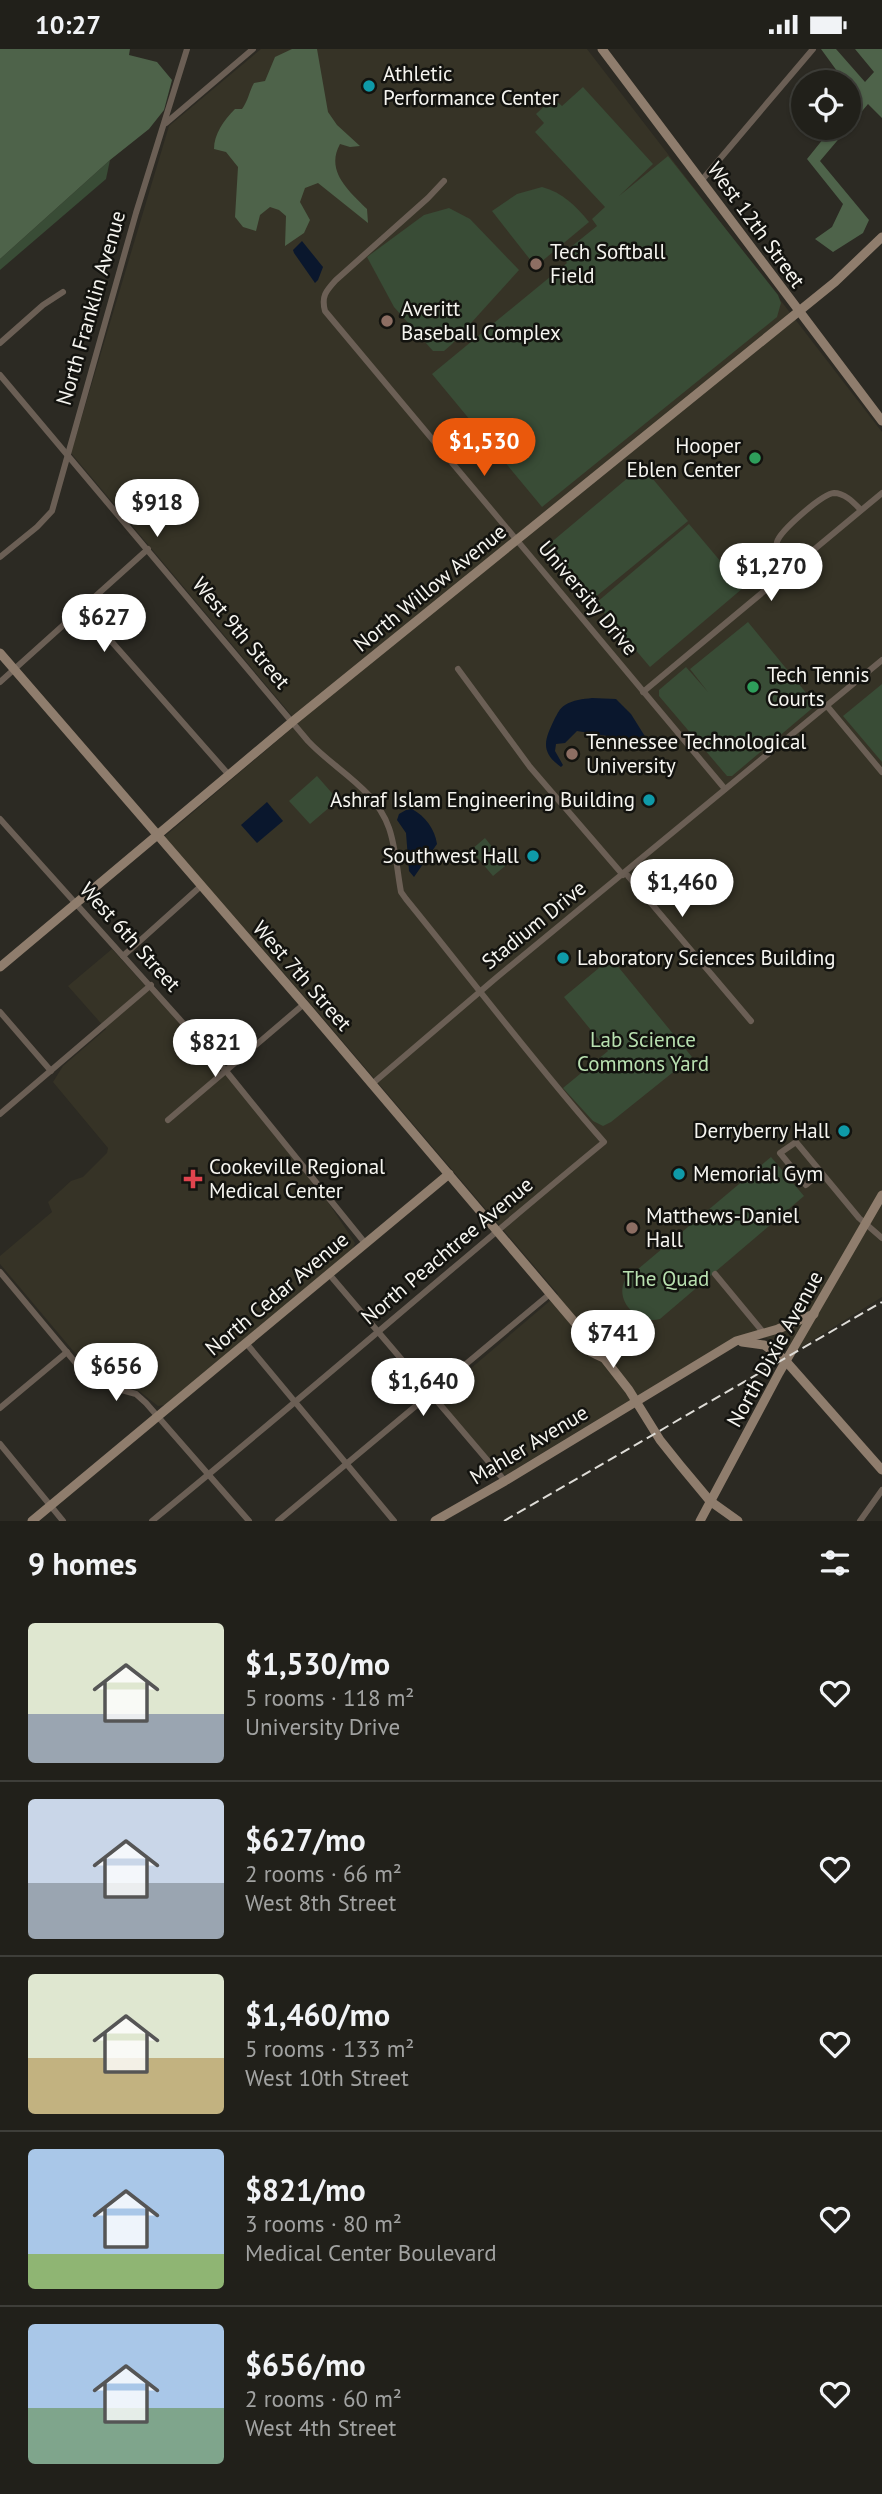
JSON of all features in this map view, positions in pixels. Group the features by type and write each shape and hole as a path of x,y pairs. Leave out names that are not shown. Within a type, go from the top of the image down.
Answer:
{"street":[{"name":"North Franklin Avenue","path":"0,557 52,511 136,213 187,49"},
{"path":"164,124 253,49"},
{"name":"West 12th Street","path":"602,49 882,421"},
{"path":"702,180 813,49"},
{"name":"University Drive","path":"444,181 325,292 325,311 725,789"},
{"name":"North Willow Avenue","path":"0,967 292,722 799,312 882,237"},
{"path":"0,343 43,305 63,292"},
{"name":"West 9th Street","path":"0,375 292,722 322,755 352,779 378,806 393,839 401,892 559,1091 604,1142"},
{"path":"787,572 776,552 778,540 782,532 823,497 834,493 844,496 861,510"},
{"path":"643,692 882,493"},
{"path":"0,682 148,549"},
{"path":"82,608 229,775"},
{"name":"West 7th Street","path":"0,653 576,1324 594,1333 604,1358 637,1401 660,1440 710,1501 738,1521"},
{"name":"Stadium Drive","path":"372,1084 882,660"},
{"path":"458,669 530,767 751,1021"},
{"path":"827,706 882,772"},
{"name":"West 6th Street","path":"0,819 226,1071 365,1243"},
{"path":"123,955 201,886"},
{"path":"0,1114 151,985"},
{"path":"168,1119 304,1004"},
{"path":"0,1012 51,1071"},
{"path":"821,1173 806,1185 780,1153 795,1141 865,1224 882,1238"},
{"name":"North Peachtree Avenue","path":"152,1521 604,1142"},
{"name":"North Cedar Avenue","path":"32,1521 449,1174"},
{"name":"North Dixie Avenue","path":"700,1521 786,1362 882,1195"},
{"path":"0,1272 85,1374 100,1384 136,1394 249,1521"},
{"path":"329,1274 505,1482"},
{"path":"715,1274 763,1332"},
{"path":"278,1521 551,1293"},
{"name":"Mahler Avenue","path":"435,1521 505,1482 736,1342 814,1314"},
{"name":"West 7th Street","path":"576,1324 581,1345 591,1354 604,1358"},
{"path":"736,1342 786,1351 798,1342"},
{"path":"246,1343 394,1521"},
{"path":"764,1345 775,1350 882,1471"},
{"path":"0,1408 67,1352"},
{"path":"0,1444 63,1521"},
{"path":"860,1521 882,1490"}],"shaded area":[{"name":"Tennessee Technological University","path":"261,49 587,49 882,432 882,1297 795,1351 766,1338 733,1338 506,1475 501,1473 436,1398 558,1294 310,1003 164,837 298,723 71,453 169,126"},
{"name":"Cookeville Regional Medical Center","path":"112,949 231,1080 328,1202 355,1243 352,1251 165,1405 158,1406 139,1391 102,1379 91,1372 0,1264 0,1256 52,1212 48,1202 71,1181 83,1177 107,1153 108,1148 53,1082 63,1066 106,1029 68,986"}],"green space":[{"path":"0,49 130,49 129,55 157,62 172,80 164,110 149,129 110,160 0,259"},
{"path":"292,49 317,49 328,112 337,125 360,146 340,144 335,163 341,180 367,209 368,223 318,183 305,188 300,202 310,220 304,233 285,246 286,216 279,210 270,207 260,215 256,231 243,227 235,217 238,167 226,152 214,149 220,127 235,109 242,109 254,83 265,81 275,57"},
{"path":"821,49 836,49 854,70 836,70"},
{"path":"855,49 882,49 882,118 868,104 861,112 861,77 865,82 874,72"},
{"path":"583,87 653,164 619,196 668,156 778,295 781,303 777,317 542,507 432,374 567,263 561,255 597,226 592,219 605,207 535,132 544,123 536,114 553,98 562,106"},
{"path":"822,140 838,140 820,161 869,220 863,233 833,252 815,239 832,227 843,204 807,159"},
{"path":"110,160 106,179 0,270 0,259"},
{"name":"Tech Softball Field","path":"542,187 568,200 589,222 541,262 532,262 492,211 517,194"},
{"name":"Averitt Baseball Complex","path":"449,208 470,219 519,270 452,344 444,351 433,351 394,307 367,257 424,215"},
{"path":"642,466 688,521 593,599 548,545"},
{"path":"689,524 743,588 650,667 596,603"},
{"name":"Tech Tennis Courts","path":"748,622 816,705 732,776 727,776 659,696 659,690 686,667 708,692 690,669"},
{"path":"882,684 882,762 843,716"},
{"path":"317,776 338,800 310,824 289,801"},
{"path":"485,838 497,853 500,851 510,862 493,876 471,850"},
{"name":"Lab Science Commons Yard","path":"611,958 692,1057 603,1126 593,1121 563,1088 608,1051 564,997"},
{"name":"The Quad","path":"771,1157 804,1196 660,1319 644,1318 630,1310 623,1296 625,1280"}],"water":[{"path":"302,241 323,267 315,283 293,250"},
{"path":"592,698 616,699 631,714 646,738 631,740 577,731 565,743 556,744 555,751 563,765 561,767 549,756 547,750 551,725 565,705"},
{"path":"267,802 283,821 257,843 241,825"},
{"path":"412,809 429,823 437,844 414,877 409,871 406,833 397,820 399,814"}],"railway":[{"path":"504,1521 882,1302"}],"place":[{"name":"Athletic Performance Center","path":"369,86"},
{"name":"Tech Softball Field","path":"536,264"},
{"name":"Averitt Baseball Complex","path":"387,321"},
{"name":"Hooper Eblen Center","path":"755,458"},
{"name":"Tech Tennis Courts","path":"753,687"},
{"name":"Tennessee Technological University","path":"572,754"},
{"name":"Ashraf Islam Engineering Building","path":"649,800"},
{"name":"Southwest Hall","path":"533,856"},
{"name":"Laboratory Sciences Building","path":"563,958"},
{"name":"Derryberry Hall","path":"844,1131"},
{"name":"Memorial Gym","path":"679,1174"},
{"name":"Cookeville Regional Medical Center","path":"193,1179"},
{"name":"Matthews-Daniel Hall","path":"632,1228"}]}
